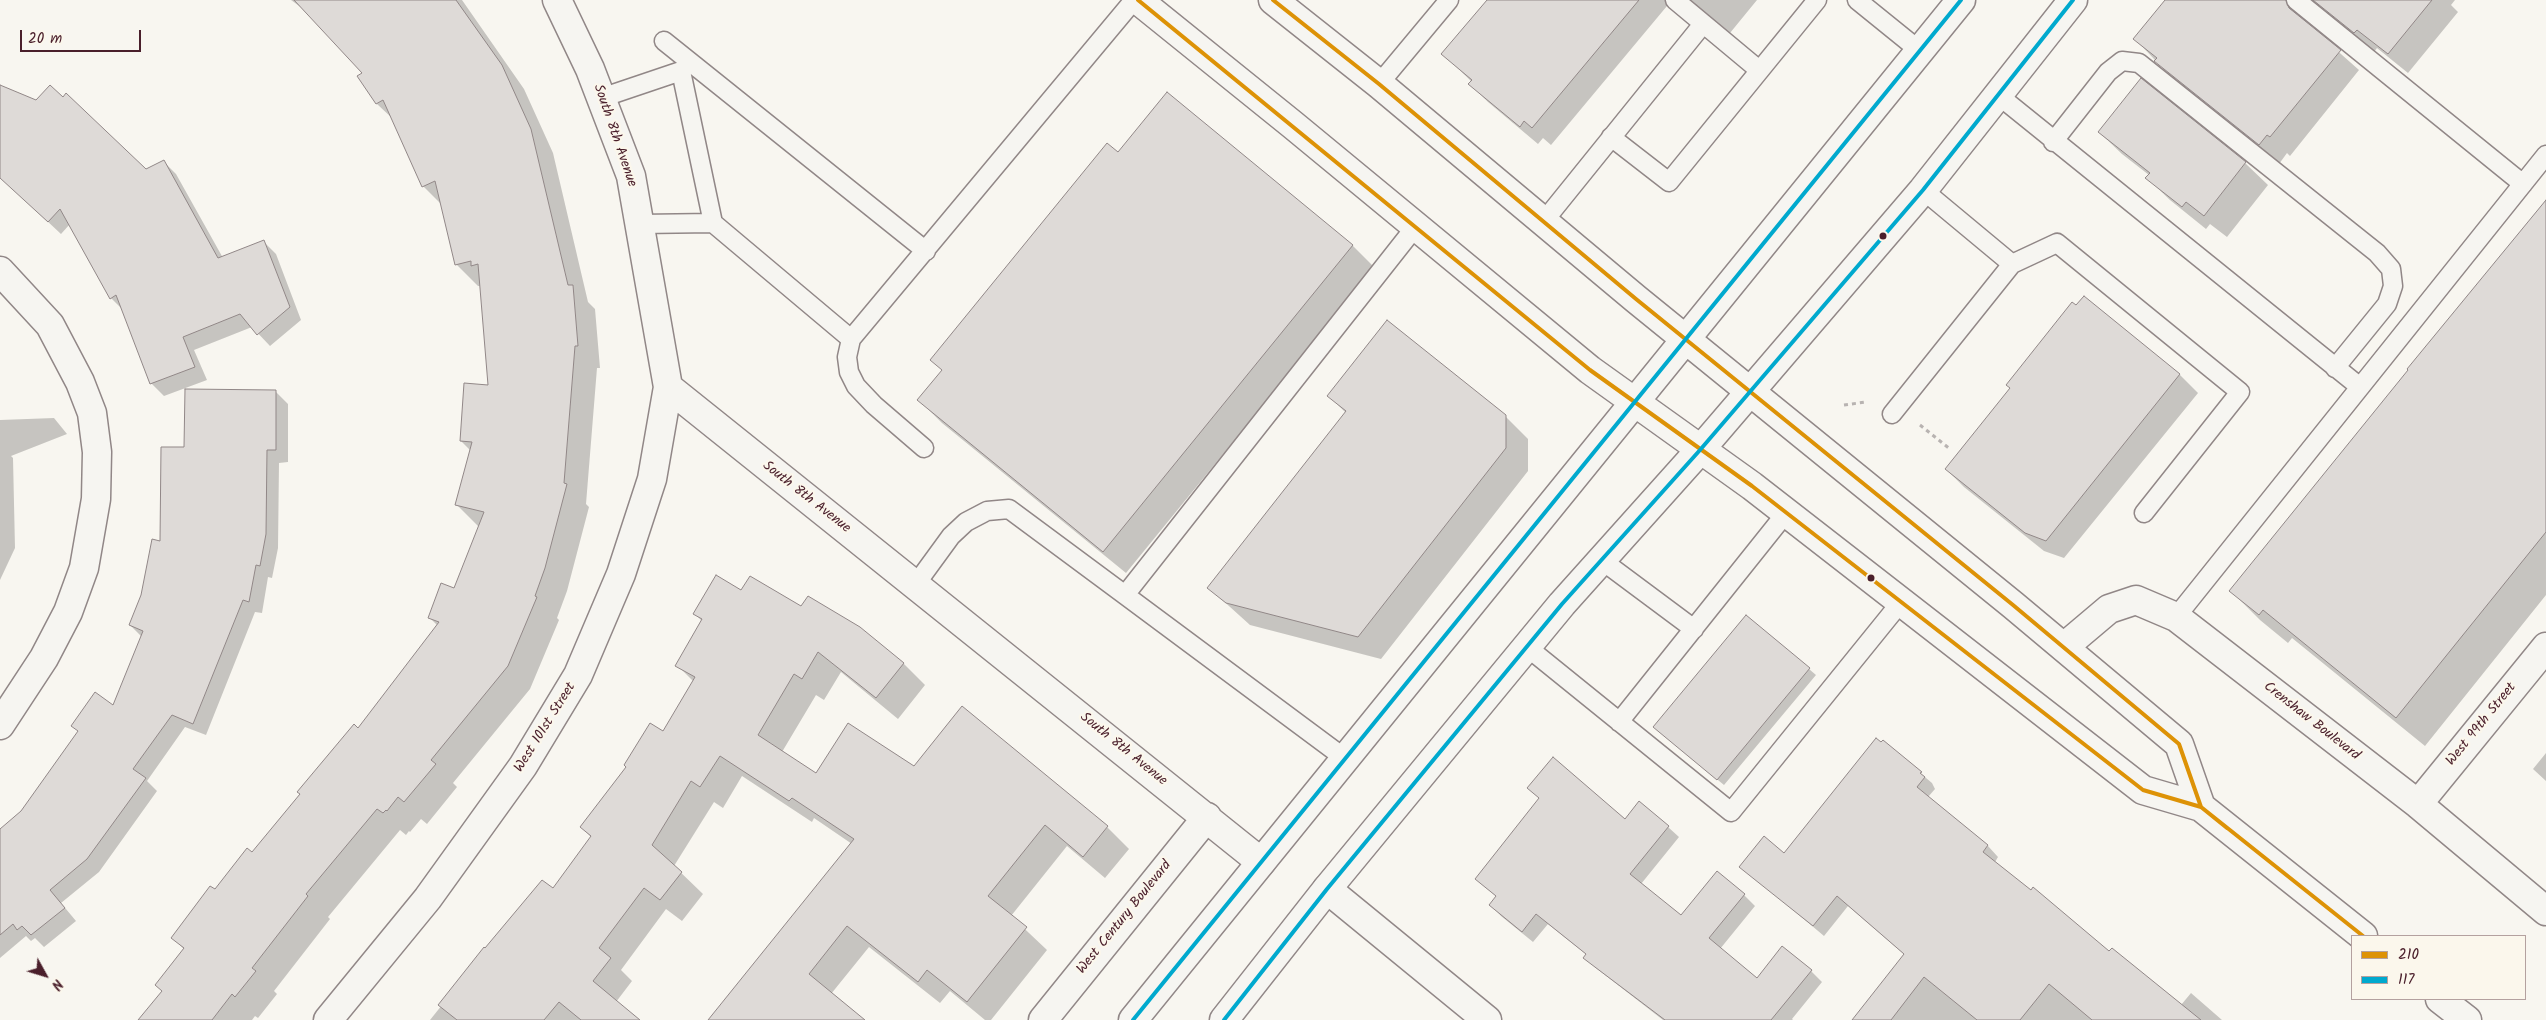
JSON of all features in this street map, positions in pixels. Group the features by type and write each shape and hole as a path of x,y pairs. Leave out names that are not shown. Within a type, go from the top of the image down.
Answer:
{"main road":[{"name":"South 8th Avenue","path":"557,0 590,69 631,176 668,388 916,584 1261,862"},
{"path":"1136,0 1416,226 1585,366 1786,513 2026,702 2143,790 2201,806 2361,935"},
{"path":"1273,0 1379,84 1750,392 2064,647 2179,744 2201,806"},
{"path":"1133,1020 1261,862 1347,760 1634,402 1961,0"},
{"path":"1224,1020 1327,889 1600,559 1700,450 1923,190 2073,0"},
{"path":"0,271 50,325 80,382 92,413 97,452 96,499 84,568 68,612 44,658 0,725"},
{"name":"West 101st Street","path":"328,1020 439,882 524,766 578,675 621,574 652,479 668,388"},
{"name":"Crenshaw Boulevard","path":"2064,647 2109,609 2136,600 2176,617 2418,804 2546,911"},
{"name":"West 99th Street","path":"2418,804 2546,647"},
{"name":"West Century Boulevard","path":"1043,1020 1207,817"},
{"path":"1327,889 1487,1020"},
{"path":"2441,1000 2467,1020"}],"lane":[{"path":"924,448 874,405 856,386 849,372 847,357 851,339 1136,0"},
{"path":"1379,84 1449,0"},
{"path":"1675,0 1759,70"},
{"path":"1611,137 1669,182 1817,0"},
{"path":"1857,0 1920,51"},
{"path":"2296,0 2523,184"},
{"path":"1544,221 1703,24"},
{"path":"664,41 926,251"},
{"path":"2053,142 2108,72 2122,61 2139,63 2378,253 2391,269 2393,286 2387,304 2335,368"},
{"path":"602,98 681,71 713,222 851,339"},
{"path":"1998,95 2053,142 2360,387"},
{"path":"2176,617 2546,155"},
{"path":"1923,190 2012,264"},
{"path":"640,224 713,222"},
{"path":"1125,595 1416,226"},
{"path":"1892,414 2012,264 2057,243 2240,392 2144,513"},
{"path":"916,584 951,536 966,522 987,511 1008,510 1347,760"},
{"path":"1619,722 1786,513"},
{"path":"1600,559 1694,629"},
{"path":"1527,647 1731,812 1901,602"}],"building":[{"path":"294,0 456,0 502,65 531,129 568,285 573,285 578,346 575,346 564,483 567,484 545,568 535,596 537,597 508,666 431,760 436,764 404,802 398,797 387,811 383,813 377,809 306,894 308,896 252,968 256,971 235,997 232,994 212,1020 138,1020 162,991 155,985 184,948 171,938 210,886 215,889 247,848 252,852 300,794 297,792 354,724 358,728 439,622 428,618 441,583 454,588 484,512 455,505 472,442 460,441 464,383 488,385 478,264 471,266 471,261 455,265 435,181 422,187 383,100 376,104 357,76 362,73"},
{"path":"1487,0 1639,0 1532,128 1524,121 1520,127 1468,84 1472,80 1441,54"},
{"path":"2165,0 2286,0 2289,8 2341,50 2270,137 2267,135 2259,145 2154,61 2157,58 2133,39"},
{"path":"2313,0 2432,0 2388,54 2357,30 2354,33"},
{"path":"2141,78 2246,162 2204,216 2186,202 2182,207 2145,178 2150,173 2098,132"},
{"path":"0,85 36,100 50,85 63,97 66,93 146,169 164,160 218,258 264,240 290,307 257,335 240,314 183,337 195,367 150,384 116,295 110,299 60,209 48,222 0,178"},
{"path":"1167,92 1353,245 1103,552 917,400 942,370 930,360 1107,143 1118,152"},
{"path":"2546,200 2546,532 2396,718 2263,610 2259,615 2229,591 2407,369"},
{"path":"2084,296 2180,374 2046,541 2025,533 1945,469 2010,388 2006,385 2072,302 2076,305"},
{"path":"1387,320 1506,415 1506,448 1358,637 1226,603 1207,588 1346,411 1327,396"},
{"path":"185,389 276,390 276,450 267,450 266,534 260,566 256,565 249,602 243,600 193,724 172,715 133,769 146,778 87,859 50,890 65,908 31,935 22,926 17,930 13,924 0,935 0,829 21,811 78,731 71,726 95,692 113,705 143,631 129,625 141,595 152,539 160,541 161,447 184,447"},
{"path":"716,575 741,590 750,576 801,606 808,596 860,627 904,663 876,698 818,652 802,679 794,674 758,735 816,773 848,723 914,766 962,706 1108,826 1083,857 1045,825 988,896 1027,927 967,1002 927,970 918,982 847,926 809,974 865,1020 708,1020 854,839 792,798 789,801 720,756 700,787 691,781 652,845 682,872 660,900 644,888 599,948 611,958 593,981 640,1020 581,1020 559,1002 544,1020 457,1020 438,1005 484,947 542,880 553,888 591,836 580,827 626,767 624,765 650,723 663,731 695,677 675,666 702,619 693,614"},
{"path":"1746,615 1810,668 1717,780 1653,727"},
{"path":"1876,738 1881,742 1883,740 1922,772 1920,773 1925,777 1917,787 1988,845 1983,852 2031,890 2033,887 2109,951 2112,948 2201,1020 2092,1020 2049,984 2020,1020 1977,1020 1924,977 1891,1020 1852,1020 1904,954 1837,896 1813,926 1739,867 1764,836 1784,853"},
{"path":"1553,757 1625,819 1639,801 1669,826 1630,874 1681,915 1717,871 1745,894 1709,938 1757,978 1782,946 1812,970 1771,1020 1665,1020 1583,958 1586,954 1536,914 1522,932 1489,905 1496,896 1475,879 1539,798 1527,788"}],"transit line":[{"name":"210","path":"1138,0 1590,370 1752,486 2143,790 2201,807 2362,935"},
{"name":"210","path":"1273,0 1379,84 1636,299 2013,605 2179,744 2201,807 2227,828"},
{"name":"117","path":"1133,1020 1961,0"},
{"name":"117","path":"1224,1020 1327,889 1562,604 1700,450 1923,190 2073,0"}]}
